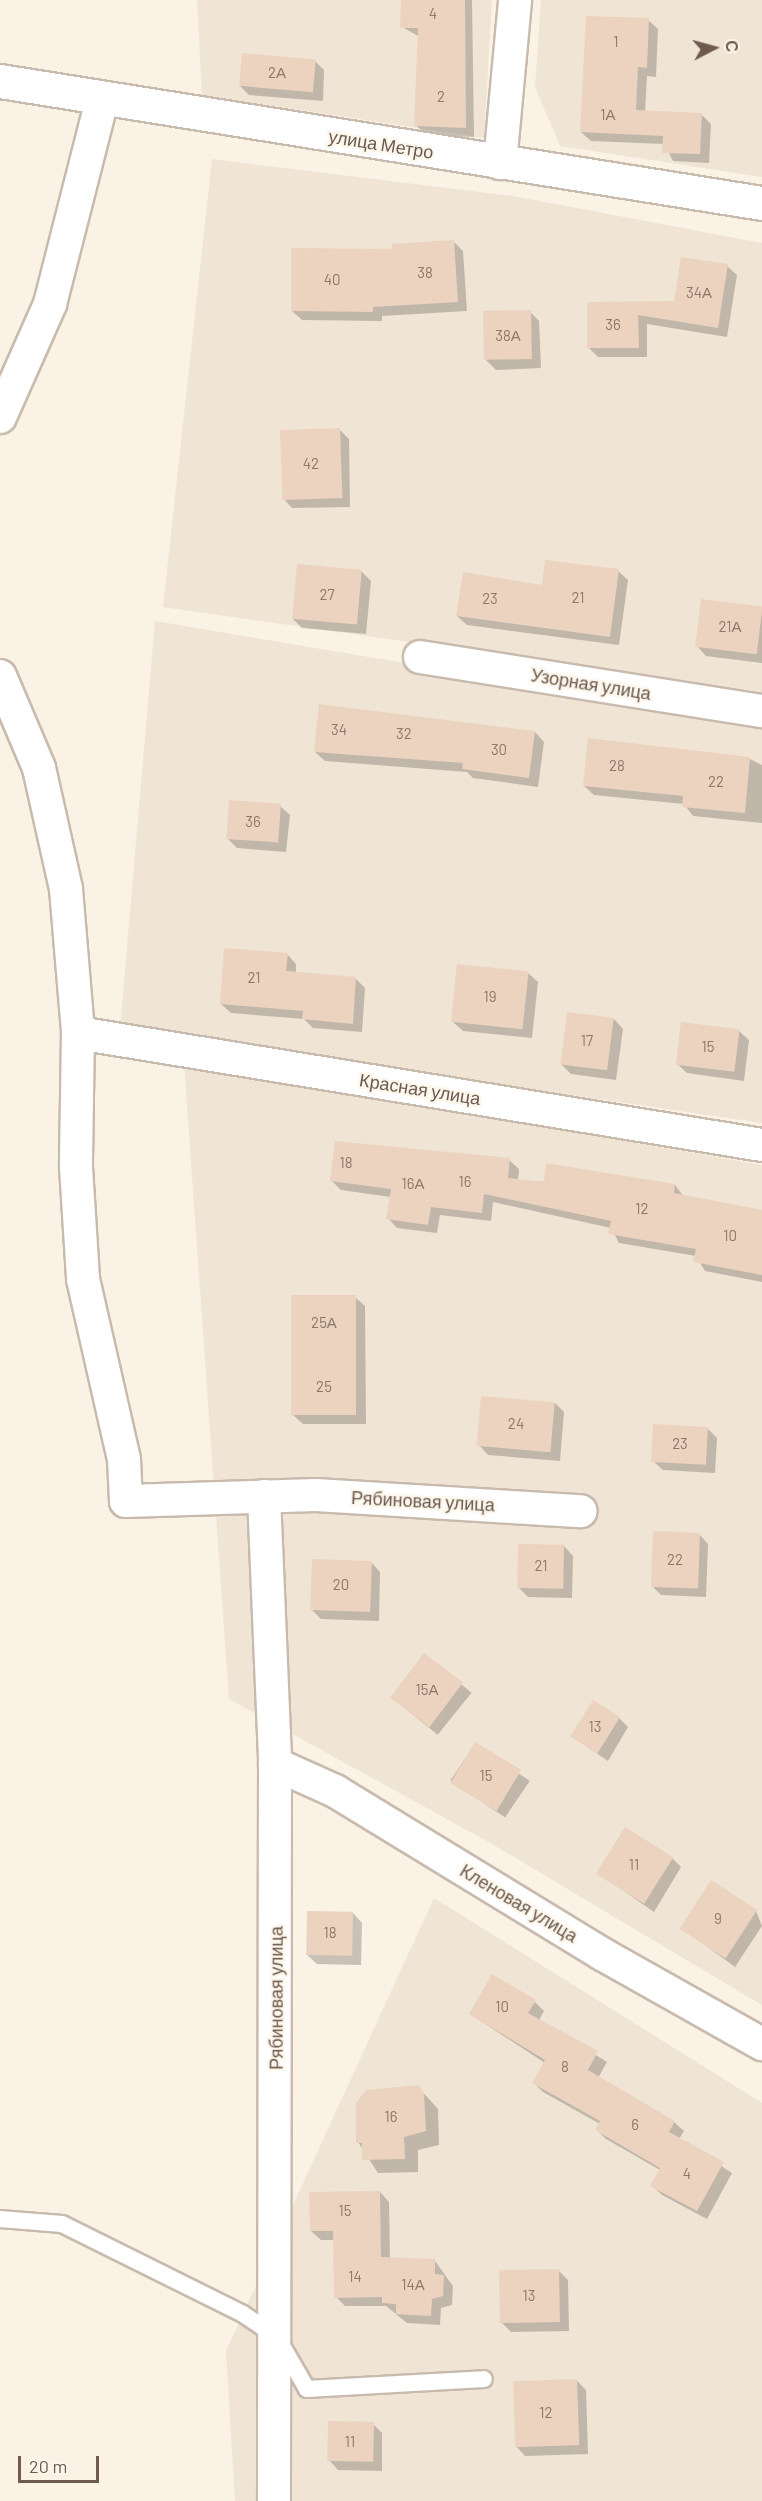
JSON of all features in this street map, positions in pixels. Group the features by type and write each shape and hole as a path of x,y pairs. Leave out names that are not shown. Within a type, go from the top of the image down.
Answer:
{"street":[{"path":"500,163 515,0"},
{"name":"улица Метро","path":"0,81 102,100 762,203"},
{"path":"0,417 50,304 102,100"},
{"name":"Узорная улица","path":"420,657 762,711"},
{"path":"0,676 39,768 64,878 78,1033"},
{"name":"Красная улица","path":"78,1033 762,1145"},
{"name":"Рябиновая улица","path":"78,1033 76,1167 83,1279 124,1459 126,1501 264,1496 581,1511"},
{"name":"Рябиновая улица","path":"264,1496 275,1764 277,2337 274,2501"},
{"name":"Кленовая улица","path":"275,1764 335,1791 602,1954 762,2044"}],"lane":[{"path":"0,2219 62,2224 243,2314 277,2337 307,2389 484,2379"}],"shaded area":[{"path":"197,0 492,0 484,138 202,95"},
{"path":"541,0 762,0 762,177 560,146 535,87"},
{"path":"212,159 513,196 762,243 762,692 163,607"},
{"path":"155,621 762,723 762,1123 120,1029"},
{"path":"184,1063 762,1165 762,2005 492,1844 229,1699"},
{"path":"434,1898 762,2103 762,2501 235,2501 226,2351"}],"building":[{"path":"401,0 465,0 466,128 414,126 418,28 400,28"},
{"path":"586,16 649,18 647,68 638,67 636,110 702,113 700,154 662,153 663,136 580,132"},
{"path":"242,53 316,59 313,92 239,86"},
{"path":"454,240 458,302 373,307 373,312 291,311 291,248 392,249 392,244"},
{"path":"681,257 728,264 718,328 638,315 639,348 587,348 587,302 674,301"},
{"path":"531,310 532,359 484,360 483,311"},
{"path":"340,428 342,498 282,500 280,430"},
{"path":"545,560 619,569 610,637 456,616 463,572 542,585"},
{"path":"297,564 362,570 357,624 292,619"},
{"path":"701,599 762,606 757,654 695,647"},
{"path":"319,704 535,731 529,778 462,769 463,763 314,752"},
{"path":"588,738 750,757 745,813 682,807 683,796 583,786"},
{"path":"229,800 281,804 278,843 226,839"},
{"path":"224,948 288,953 286,971 356,977 353,1024 302,1019 303,1011 220,1004"},
{"path":"457,964 529,972 523,1029 451,1022"},
{"path":"567,1012 614,1018 607,1070 561,1065"},
{"path":"681,1022 740,1029 734,1072 676,1065"},
{"path":"335,1141 510,1158 508,1178 544,1182 546,1163 675,1184 674,1193 762,1210 762,1275 693,1262 696,1249 608,1234 611,1221 484,1194 482,1213 431,1207 428,1225 386,1219 391,1189 330,1181"},
{"path":"291,1295 356,1295 356,1415 291,1415"},
{"path":"481,1396 555,1402 550,1452 477,1446"},
{"path":"653,1424 708,1427 706,1465 651,1462"},
{"path":"653,1531 700,1533 698,1589 651,1587"},
{"path":"518,1544 564,1545 563,1589 517,1588"},
{"path":"312,1559 372,1561 370,1612 310,1610"},
{"path":"424,1653 463,1682 429,1727 390,1698"},
{"path":"593,1700 620,1717 597,1753 570,1736"},
{"path":"475,1742 521,1770 497,1811 450,1783"},
{"path":"625,1827 673,1857 644,1904 596,1874"},
{"path":"711,1880 757,1910 726,1959 679,1929"},
{"path":"307,1911 353,1912 352,1956 306,1955"},
{"path":"492,1974 536,2000 528,2013 598,2051 588,2070 675,2121 669,2132 724,2162 697,2211 650,2186 660,2168 595,2130 600,2121 532,2083 545,2060 469,2014"},
{"path":"419,2085 424,2094 426,2131 404,2137 405,2159 362,2160 362,2143 356,2143 356,2103 366,2090"},
{"path":"380,2191 381,2257 435,2259 435,2274 444,2275 443,2296 432,2299 431,2316 396,2314 396,2304 382,2303 382,2297 334,2298 333,2231 310,2231 309,2192"},
{"path":"559,2269 560,2322 500,2323 499,2270"},
{"path":"577,2379 579,2445 515,2447 513,2381"},
{"path":"328,2421 374,2422 373,2462 327,2461"}]}
